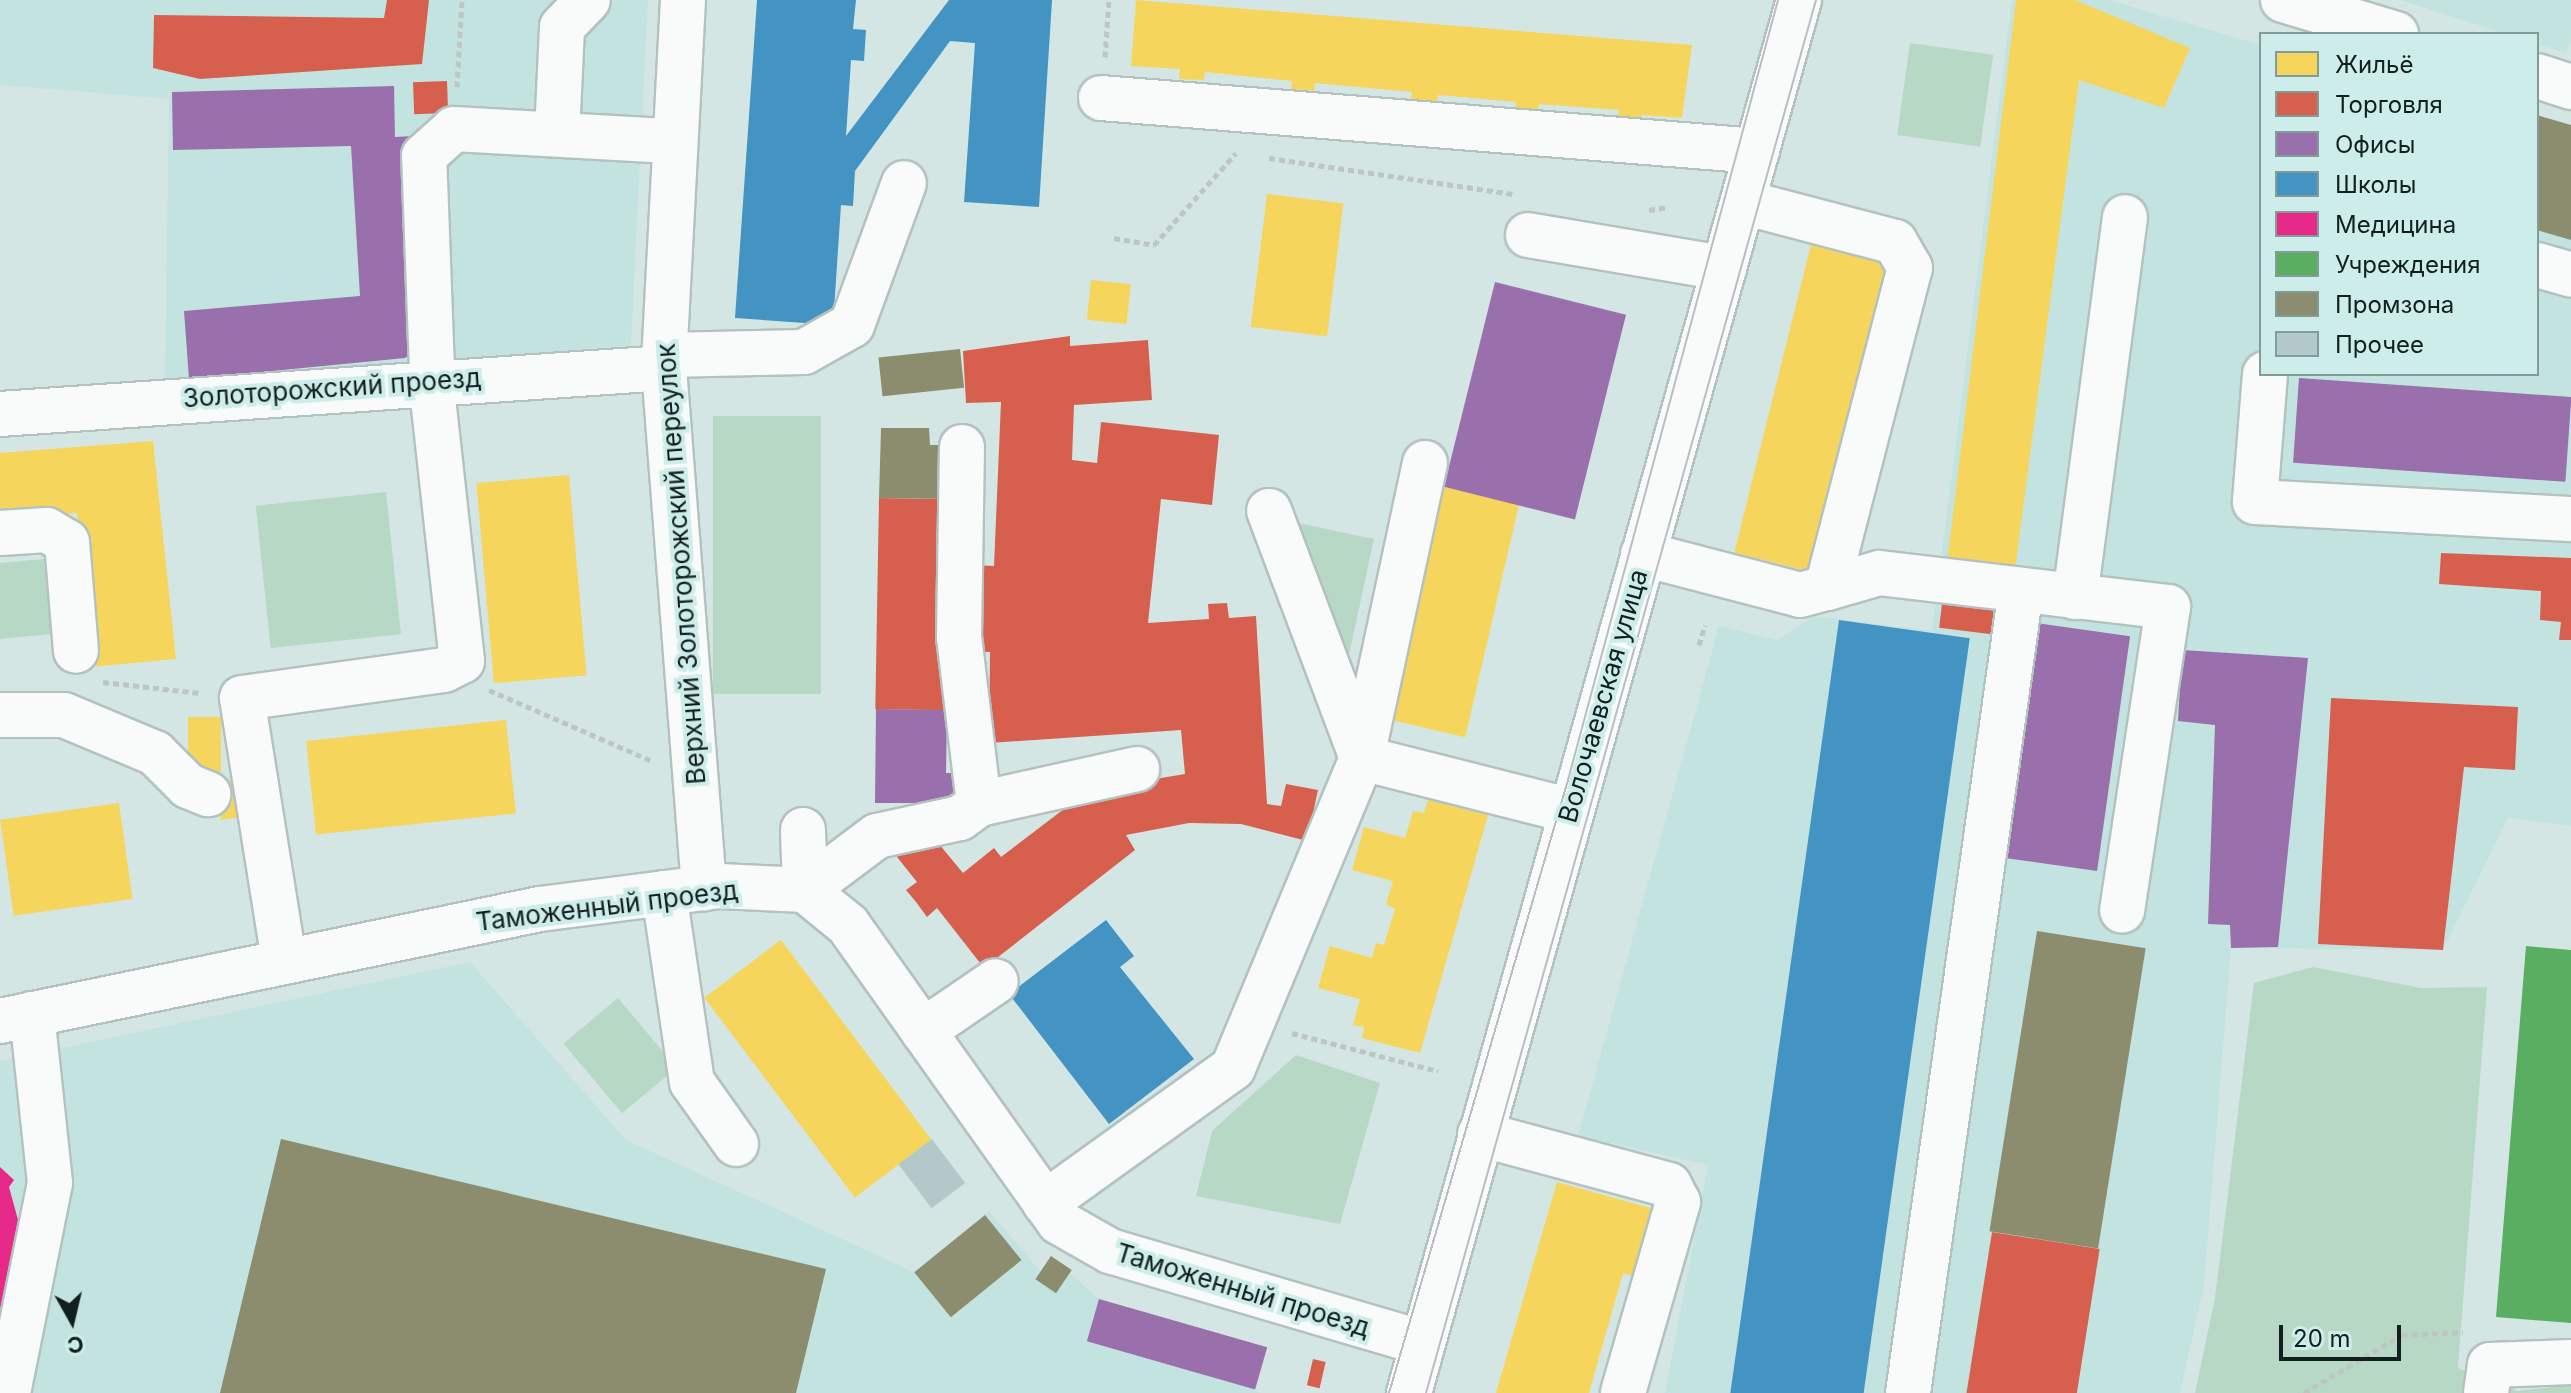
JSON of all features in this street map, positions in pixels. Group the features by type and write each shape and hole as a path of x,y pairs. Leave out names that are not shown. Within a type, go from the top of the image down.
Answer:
{"street":[{"path":"557,134 562,27 588,0"},
{"name":"Верхний Золоторожский переулок","path":"683,0 671,141 664,361 696,780 684,890 692,1082 736,1144"},
{"name":"Волочаевская улица","path":"1409,1393 1799,0"},
{"path":"2283,0 2389,32"},
{"path":"2539,77 2571,87"},
{"path":"1101,98 1757,151"},
{"path":"284,960 242,698 444,670 462,661 432,379 424,156 454,129 671,141"},
{"name":"Золоторожский проезд","path":"0,414 804,352 852,325 904,183"},
{"path":"1743,202 1895,242 1910,268 1827,588"},
{"path":"1524,215 1724,268"},
{"path":"2075,597 2125,217"},
{"path":"2539,266 2571,275"},
{"path":"2265,376 2255,502 2571,519"},
{"path":"962,447 959,637 979,804"},
{"path":"1045,1203 1233,1068 1362,758 1425,463"},
{"path":"1269,511 1362,758"},
{"path":"0,533 47,530 67,542 76,651"},
{"path":"1643,554 1800,595 1879,573 2168,607 2122,911"},
{"path":"1908,1393 2021,590"},
{"path":"0,715 64,715 155,753 188,786 208,794"},
{"path":"1362,758 1571,811"},
{"path":"805,890 877,836 960,818 979,804 1137,769"},
{"path":"803,830 805,890"},
{"name":"Таможенный проезд","path":"16,1018 540,909 684,890 805,890 848,925 1059,1222 1110,1251 1422,1343"},
{"path":"923,1031 996,981"},
{"path":"8,1393 50,1183 16,1018"},
{"path":"1480,1134 1669,1185 1678,1202 1623,1393"},
{"path":"2486,1393 2490,1365 2571,1362"}],"path":[{"path":"454,129 462,0"},
{"path":"1101,98 1109,0"},
{"path":"1114,238 1154,245 1236,152 1524,215"},
{"path":"1643,210 1668,207"},
{"path":"1699,645 1705,625"},
{"path":"76,651 92,681 242,698"},
{"path":"444,670 696,780"},
{"path":"1252,1022 1438,1071"},
{"path":"2304,1393 2402,1335 2469,1332"}],"shaded area":[{"path":"0,0 648,0 631,345 165,385 169,99 0,85"},
{"path":"2012,0 2109,0 2259,44 2259,376 2539,376 2539,126 2571,135 2571,826 2508,818 2443,950 2231,948 2204,1286 2180,1393 1665,1393 1708,1165 1578,1136 1719,626 1776,640 1814,616 1932,631"},
{"path":"2400,0 2571,0 2571,38 2566,53 2539,45 2539,32 2500,32"},
{"path":"470,962 626,1140 914,1272 989,1211 1041,1272 1051,1256 1099,1299 1267,1348 1254,1390 1260,1393 0,1393 0,1061"}],"green space":[{"path":"1910,43 1993,55 1980,147 1897,135"},
{"path":"713,416 821,416 821,694 713,694"},
{"path":"386,492 401,634 271,648 256,506"},
{"path":"1298,523 1374,539 1347,664"},
{"path":"44,559 51,634 0,639 0,563"},
{"path":"2313,967 2421,988 2487,987 2458,1368 2517,1391 2571,1385 2571,1393 2195,1393 2215,1298 2254,983"},
{"path":"618,998 676,1068 622,1113 564,1044"},
{"path":"1296,1055 1380,1083 1340,1224 1196,1196 1212,1131"}],"building: Жильё":[{"path":"1136,0 1692,45 1682,118 1641,115 1640,123 1618,121 1619,110 1539,104 1538,113 1515,110 1516,102 1438,95 1437,102 1411,99 1412,92 1315,83 1314,91 1291,89 1292,81 1205,72 1204,80 1179,79 1180,69 1131,66"},
{"path":"2016,0 2075,0 2190,48 2164,108 2079,80 2014,578 1946,571"},
{"path":"1267,194 1343,203 1327,336 1251,327"},
{"path":"1811,245 1890,265 1813,572 1734,553"},
{"path":"1091,280 1131,284 1127,324 1087,320"},
{"path":"153,441 176,659 90,667 77,513 0,518 0,453"},
{"path":"569,475 587,675 494,683 476,483"},
{"path":"1444,487 1519,504 1465,737 1390,720"},
{"path":"188,717 221,717 221,772 188,772"},
{"path":"506,720 516,813 316,834 306,741"},
{"path":"249,778 254,816 221,820 216,782"},
{"path":"1428,800 1488,815 1420,1053 1362,1038 1364,1027 1353,1025 1360,999 1318,988 1330,946 1372,958 1376,943 1384,945 1395,909 1386,904 1393,881 1352,870 1364,827 1405,838 1413,811 1424,813"},
{"path":"119,803 132,899 14,916 0,820"},
{"path":"781,940 931,1140 855,1197 704,998"},
{"path":"1557,1182 1661,1211 1642,1279 1623,1273 1589,1393 1496,1393"}],"building: Торговля":[{"path":"387,0 429,0 422,64 200,79 153,68 154,15 384,18"},
{"path":"447,81 448,113 414,114 413,82"},
{"path":"1070,336 1070,346 1148,340 1152,400 1074,405 1072,460 1097,463 1101,422 1219,435 1212,505 1161,499 1148,623 1209,619 1208,604 1227,603 1229,618 1256,616 1267,804 1281,806 1286,784 1318,790 1307,841 1241,824 1189,823 1126,835 1135,850 984,968 937,908 927,917 906,890 917,882 897,857 929,832 963,873 994,848 1001,857 1089,790 1185,774 1181,730 989,743 990,652 969,651 972,565 994,566 1001,402 966,403 963,351"},
{"path":"879,498 949,499 945,710 875,709"},
{"path":"2441,553 2571,558 2571,640 2559,640 2561,622 2540,620 2541,591 2439,584"},
{"path":"1943,596 2000,603 1996,635 1939,628"},
{"path":"2331,698 2518,707 2515,770 2464,767 2443,950 2318,944"},
{"path":"1992,1232 2100,1249 2077,1393 1967,1393"},
{"path":"1313,1359 1326,1362 1320,1388 1307,1385"}],"building: Офисы":[{"path":"394,86 395,137 413,136 424,346 405,358 189,379 184,311 360,296 351,146 173,150 172,92"},
{"path":"1495,282 1626,315 1575,519 1444,487"},
{"path":"2299,378 2571,397 2565,482 2293,463"},
{"path":"2036,623 2130,636 2097,871 2003,858"},
{"path":"2182,650 2308,658 2278,947 2231,948 2230,925 2208,924 2215,725 2178,721"},
{"path":"876,709 947,710 946,773 960,773 960,803 875,803"},
{"path":"1099,1299 1267,1347 1255,1390 1087,1341"}],"building: Школы":[{"path":"757,0 856,0 853,29 866,30 864,61 851,60 846,136 949,0 1052,0 1039,207 964,202 975,43 950,41 855,171 853,206 841,205 833,325 735,318"},
{"path":"1839,620 1970,638 1864,1393 1730,1393"},
{"path":"1106,920 1134,956 1120,967 1194,1059 1109,1124 1009,994"}],"building: Медицина":[{"path":"0,1167 14,1180 9,1187 23,1238 0,1330"}],"building: Учреждения":[{"path":"2526,946 2571,950 2571,1323 2496,1317"}],"building: Промзона":[{"path":"2539,116 2571,125 2571,240 2539,231"},
{"path":"960,349 964,388 883,396 878,358"},
{"path":"881,428 929,428 930,445 950,445 949,499 879,498"},
{"path":"2037,931 2146,948 2098,1248 1989,1231"},
{"path":"281,1139 826,1269 796,1393 220,1393"},
{"path":"985,1215 1022,1260 951,1317 914,1272"},
{"path":"1051,1256 1072,1270 1056,1293 1035,1279"}],"building: Прочее":[{"path":"932,1139 965,1183 932,1208 898,1164"}],"tram line":[{"path":"1389,1393 1568,780 1778,0"},
{"path":"1426,1393 1816,0"}]}
